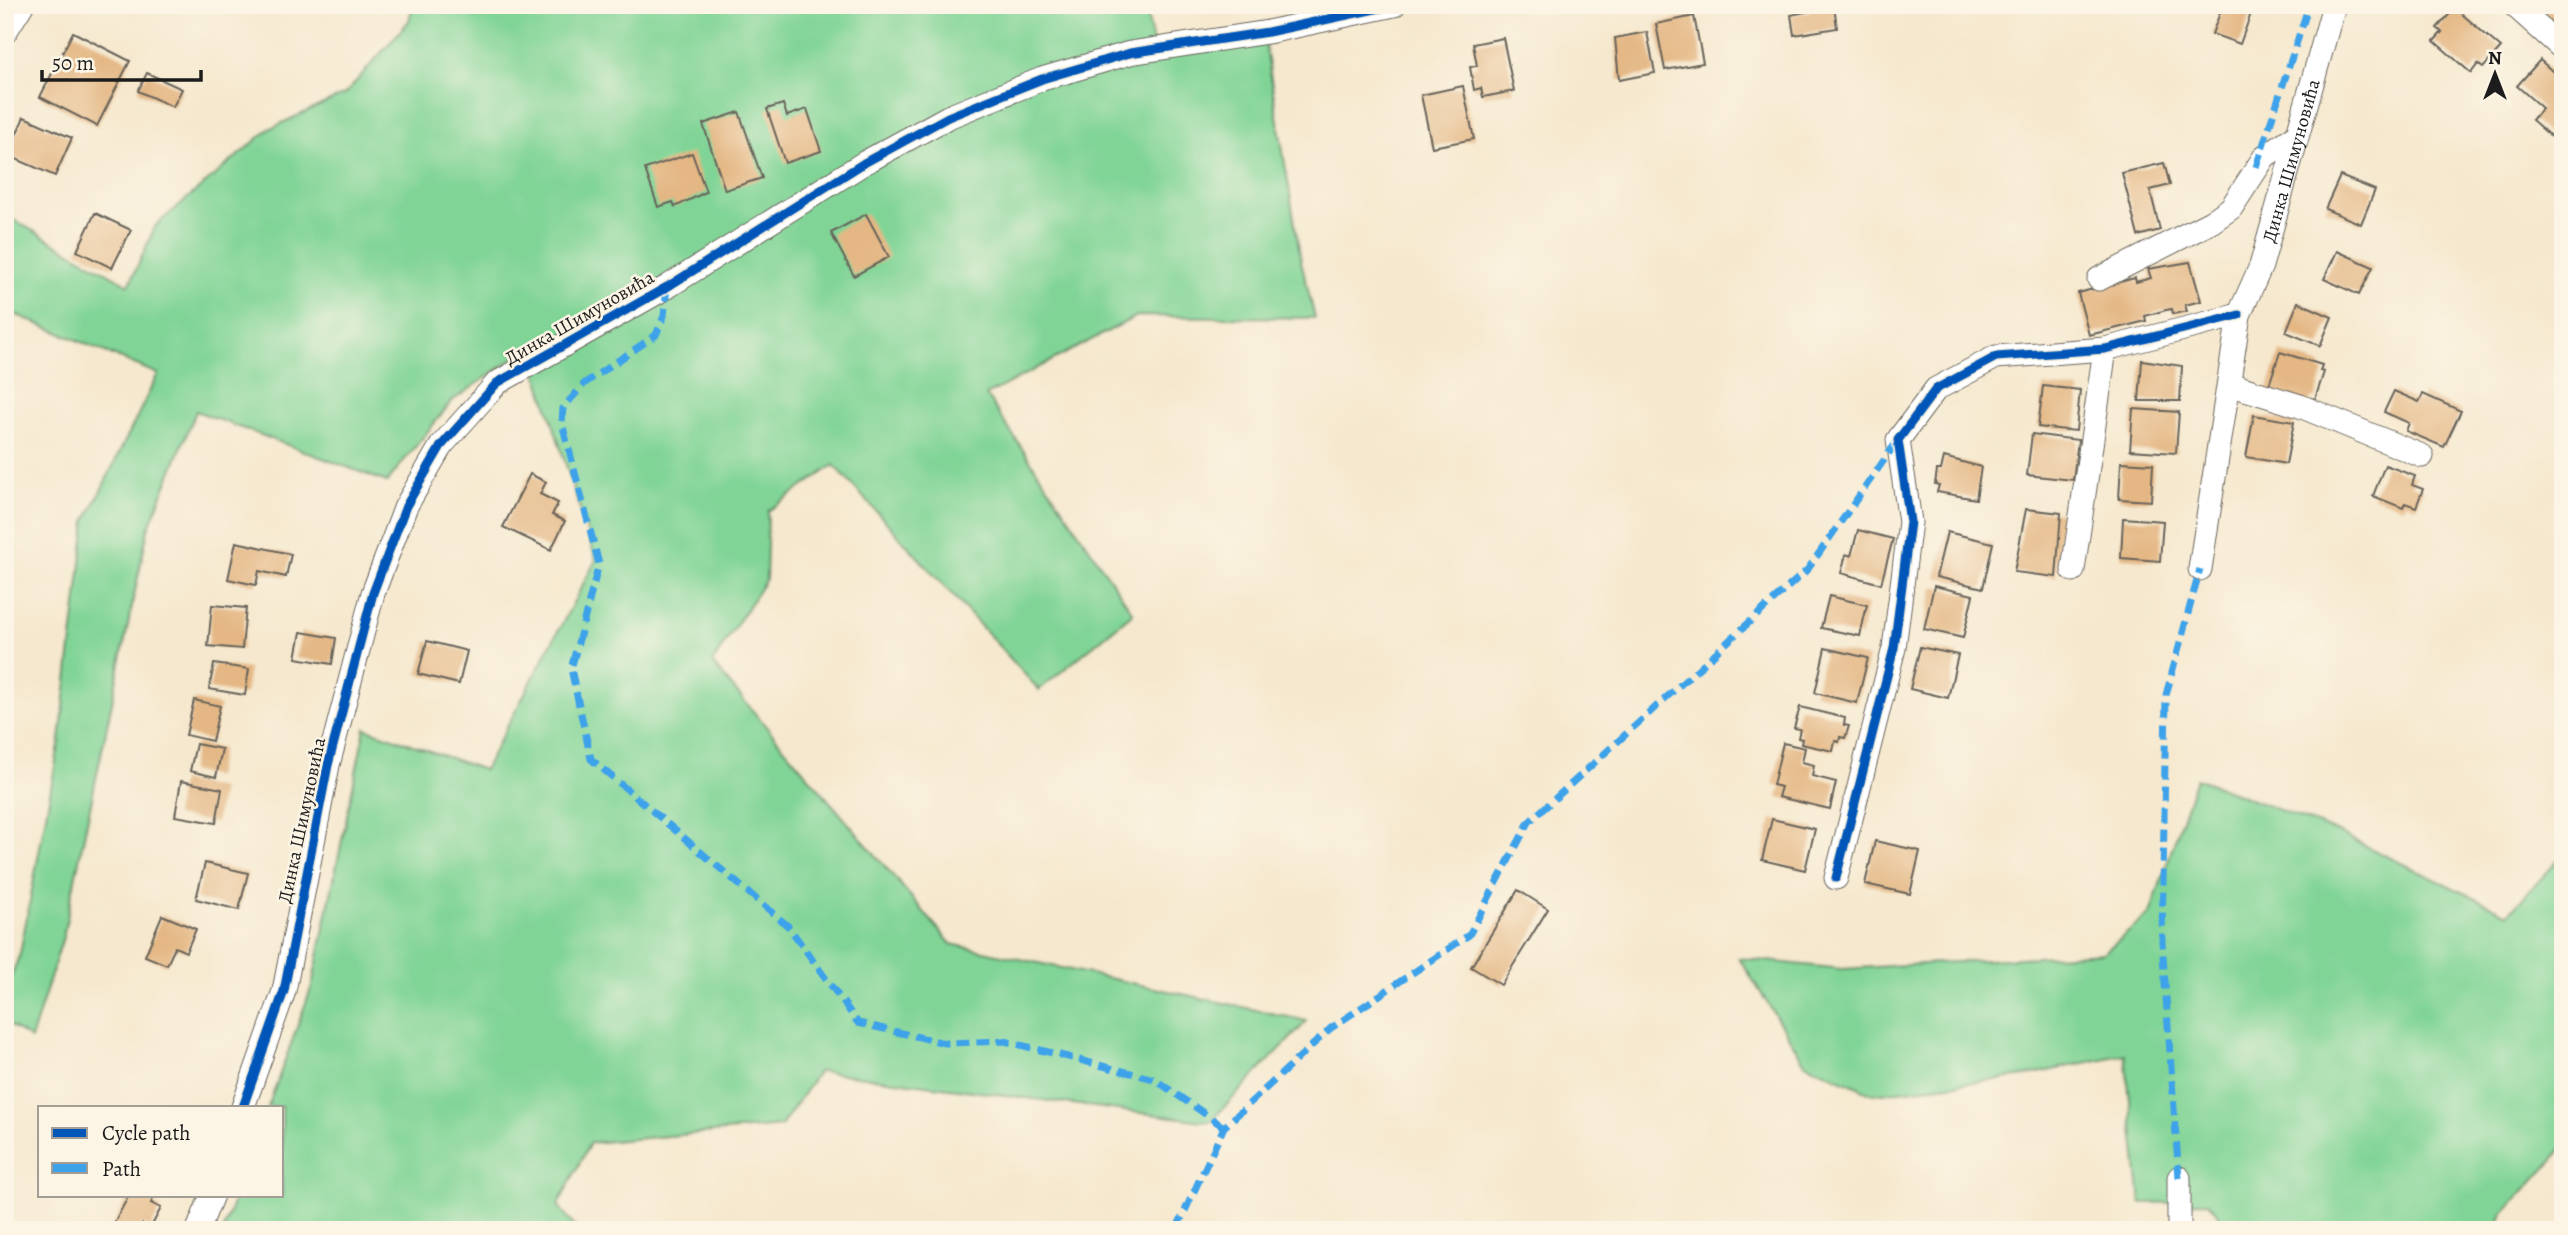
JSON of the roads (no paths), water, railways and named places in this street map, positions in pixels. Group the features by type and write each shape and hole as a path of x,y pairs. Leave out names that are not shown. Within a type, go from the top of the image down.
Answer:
{"street":[{"path":"5,32 22,5"},
{"name":"Динка Шимуновића","path":"243,1106 284,991 328,765 373,593 406,506 434,458 498,383 667,287 864,163 948,117 1042,79 1130,53 1281,29 1394,5"},
{"name":"Динка Шимуновића","path":"2200,569 2239,314 2262,266 2334,5"},
{"path":"2514,5 2563,49"},
{"path":"2099,279 2211,222 2231,208 2265,156 2297,135"},
{"path":"1836,878 1894,648 1910,522 1898,440 1936,388 1996,357 2105,349 2239,314"},
{"path":"2073,570 2105,349"},
{"path":"2229,384 2300,406 2422,456"},
{"path":"2179,1178 2179,1230"},
{"path":"198,1230 212,1196"}]}
